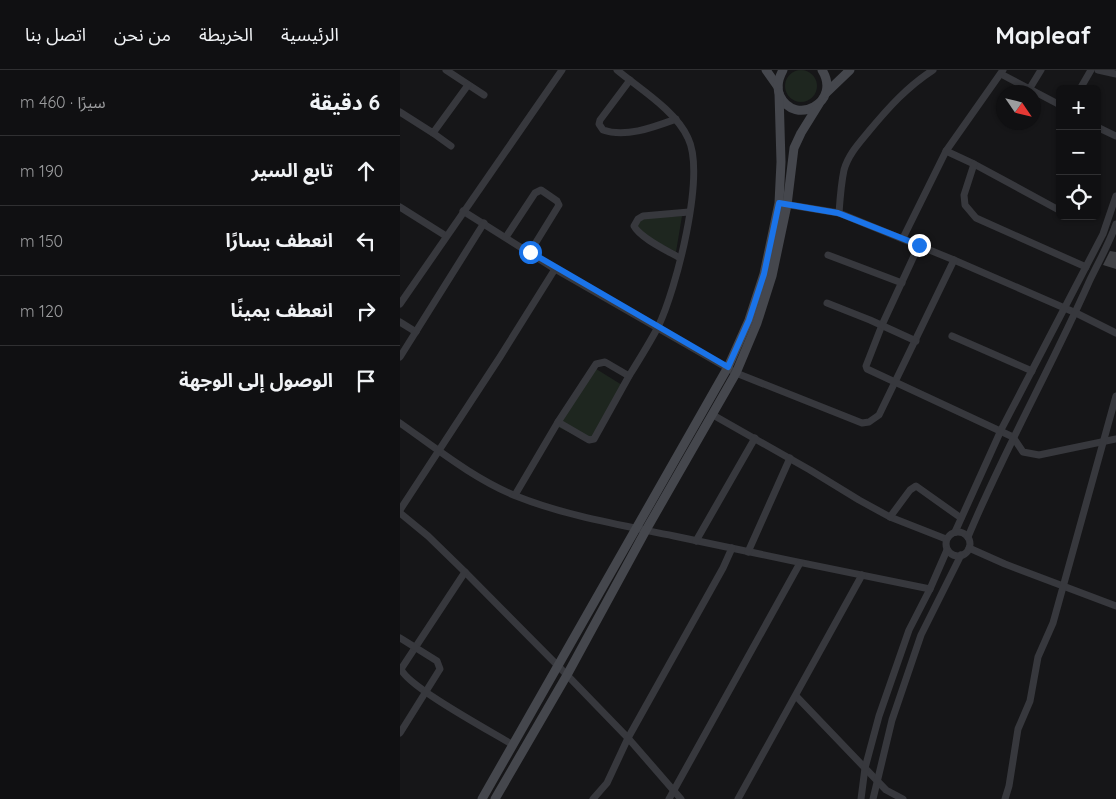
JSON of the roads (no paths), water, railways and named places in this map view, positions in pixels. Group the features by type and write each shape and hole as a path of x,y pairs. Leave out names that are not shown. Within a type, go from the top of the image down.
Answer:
{"street":[{"path":"446,70 484,95"},
{"path":"400,304 562,70"},
{"path":"558,422 589,440 594,439 658,327 680,258 689,212 694,170 692,148 687,136 676,119 666,109 617,70"},
{"path":"766,70 787,104 800,110 806,110 819,104"},
{"path":"482,799 728,367 749,320 783,204 778,90 783,70"},
{"path":"822,70 828,85 826,94"},
{"path":"498,798 646,530 736,373 772,276 794,148 801,133 826,94 850,70"},
{"path":"838,213 844,170 856,147 888,107 903,92 933,70"},
{"path":"1032,85 1041,70"},
{"path":"1082,85 1091,70"},
{"path":"1098,70 1116,74"},
{"path":"903,238 946,152 1002,72 1025,85"},
{"path":"630,80 600,120 599,124 603,130 617,133 642,130 676,119"},
{"path":"433,133 468,85"},
{"path":"1041,94 1056,103"},
{"path":"400,112 451,146"},
{"path":"1101,129 1116,136"},
{"path":"946,152 974,164 1056,208"},
{"path":"974,164 964,195 965,205 976,218 1086,267"},
{"path":"506,237 535,193 541,190 557,201 559,205 530,252"},
{"path":"946,539 955,532 1001,431 1103,234 1116,196"},
{"path":"783,204 838,213 903,238 1076,313 1116,333"},
{"path":"400,207 446,236"},
{"path":"464,210 555,268 736,373 862,422 869,422 879,415 954,260"},
{"path":"680,258 644,236 634,226 638,219 643,216 689,212"},
{"path":"400,357 484,223"},
{"path":"969,548 968,537 984,498 1076,313 1116,224"},
{"path":"919,245 882,325 866,368 868,370 1013,437 1023,452 1039,455 1116,439"},
{"path":"828,255 902,283"},
{"path":"555,268 400,512 428,536 567,675 628,738 681,799"},
{"path":"827,303 916,340"},
{"path":"400,322 416,332"},
{"path":"952,336 1032,370"},
{"path":"515,495 558,422 596,364 605,362 629,376"},
{"path":"1005,799 1009,786 1018,730 1030,701 1038,657 1053,624 1105,442 1116,396"},
{"path":"713,416 755,438 890,517 946,539"},
{"path":"400,423 490,484 546,507 696,541 930,589"},
{"path":"696,541 755,438"},
{"path":"748,552 790,458"},
{"path":"890,517 910,490 916,486 961,518"},
{"path":"955,532 962,532 968,537"},
{"path":"946,539 948,550 953,555 960,556"},
{"path":"593,799 607,783 628,738 723,568 732,548"},
{"path":"969,548 1004,564 1116,606"},
{"path":"874,799 876,781 892,720 921,635 960,556 969,548"},
{"path":"860,799 865,768 879,716 909,630 948,550"},
{"path":"669,799 800,563"},
{"path":"464,572 400,669 403,675 427,693 513,745"},
{"path":"738,799 862,575"},
{"path":"400,638 437,661 440,669 427,693 400,734"},
{"path":"796,696 876,781 886,790 903,799"}]}
